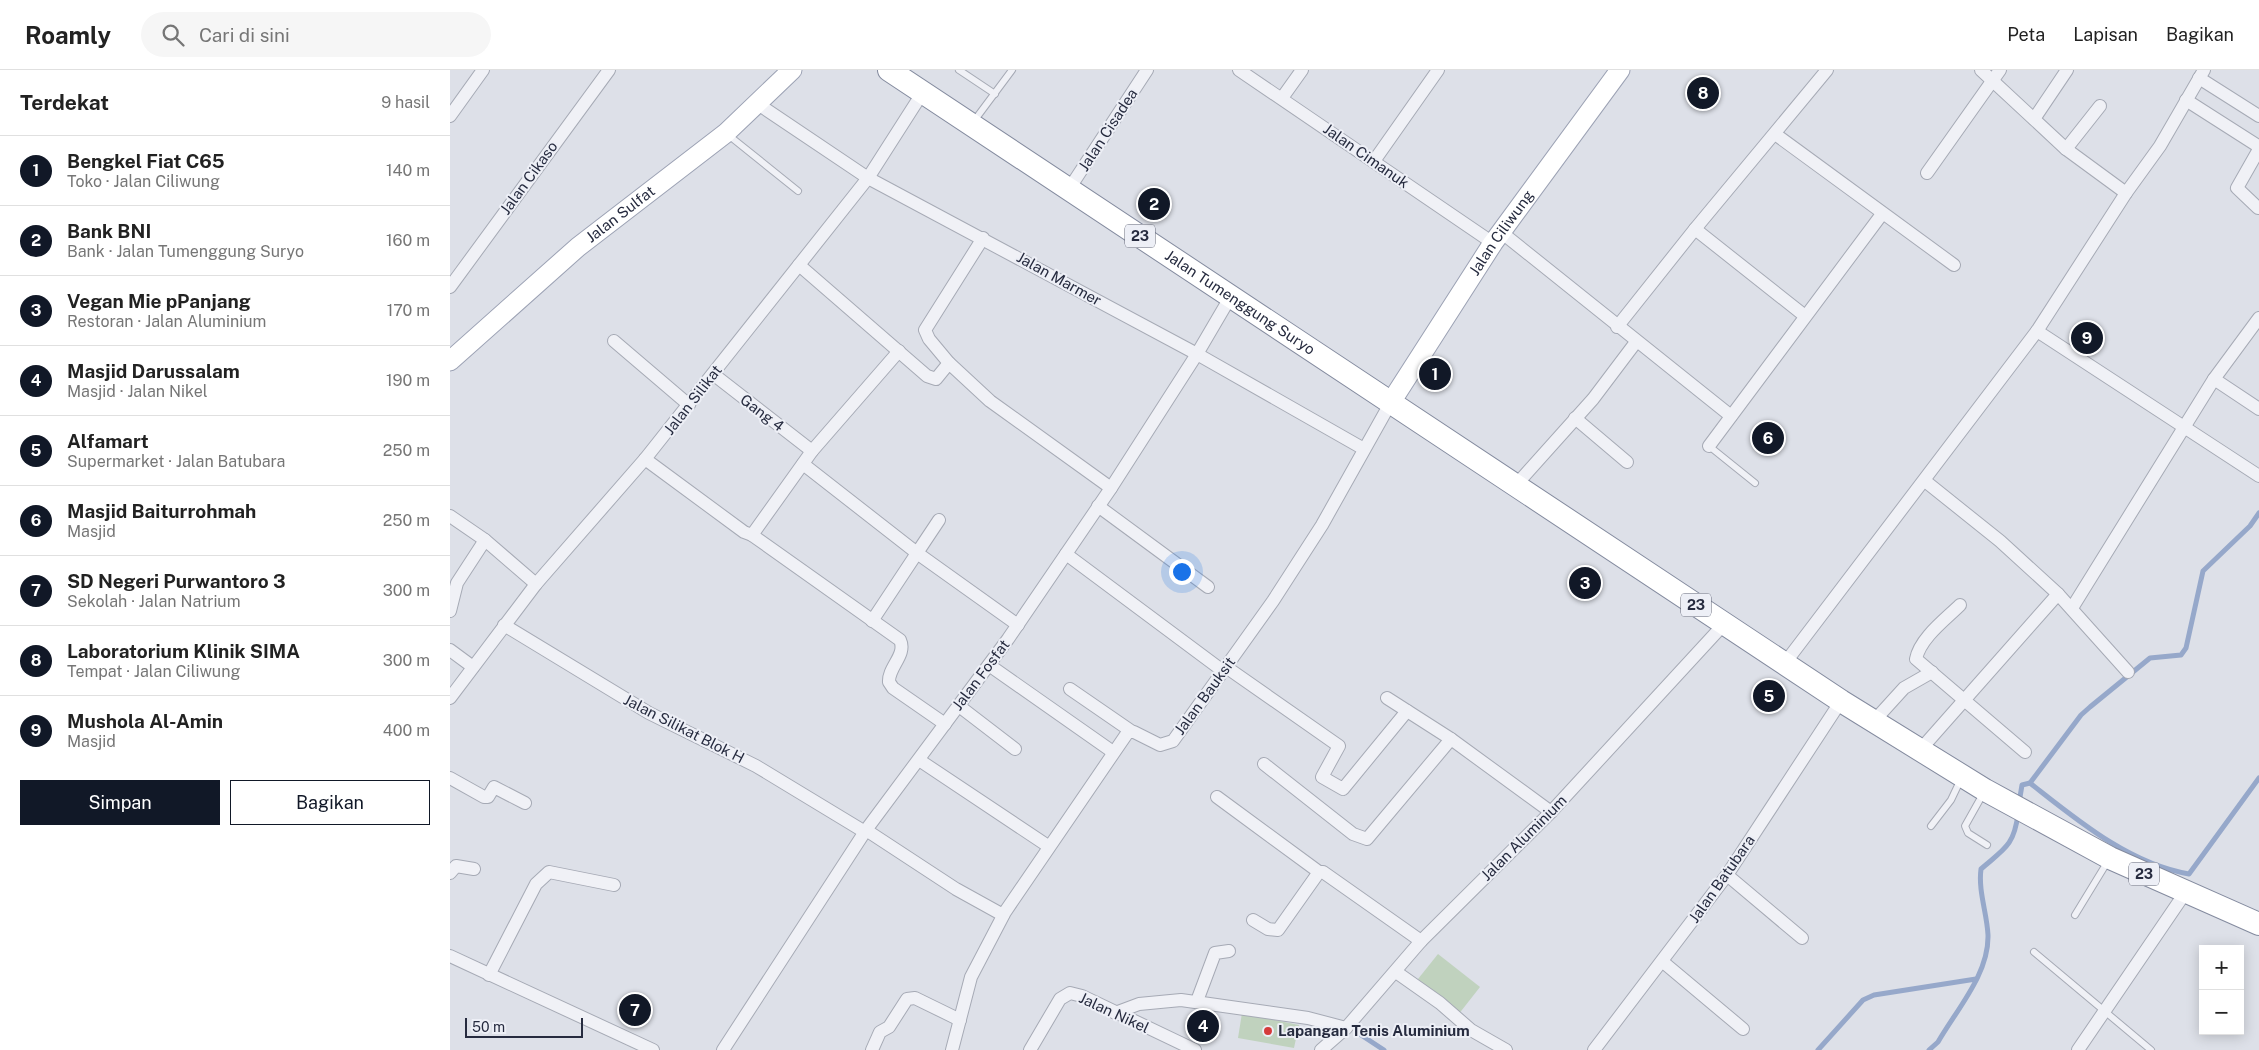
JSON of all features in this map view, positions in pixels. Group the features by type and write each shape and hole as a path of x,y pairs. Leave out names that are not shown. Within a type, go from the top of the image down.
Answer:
{"highway":[{"name":"Jalan Tumenggung Suryo","path":"889,70 1392,402"},
{"name":"23","path":"1392,402 1841,701 1985,790 2110,858 2185,893 2259,924"}],"main road":[{"name":"Jalan Sulfat","path":"450,361 578,247 726,133 792,70"},
{"name":"Jalan Ciliwung","path":"1392,402 1497,238 1620,70"}],"street":[{"path":"450,116 483,70"},
{"name":"Jalan Cikaso","path":"450,287 609,70"},
{"name":"Jalan Cisadea","path":"1069,190 1147,70"},
{"name":"Jalan Cimanuk","path":"1239,70 1374,161 1497,238 1617,326 1731,416"},
{"path":"1282,98 1302,70"},
{"path":"1374,161 1438,70"},
{"path":"1617,326 1827,70"},
{"path":"1981,70 1996,75 2034,119 2066,150 2126,193"},
{"path":"2034,119 2067,70"},
{"path":"1785,663 2037,331 2126,193 2160,146 2202,74 2259,116"},
{"path":"1927,173 1996,75"},
{"name":"Jalan Silikat","path":"450,698 536,584 645,459 868,178 923,92"},
{"path":"2186,100 2258,146 2258,151 2237,188 2258,208"},
{"name":"Jalan Marmer","path":"758,104 868,178 1197,354 1364,449"},
{"path":"2066,150 2100,106"},
{"path":"1775,134 1954,265"},
{"path":"1709,446 1882,214"},
{"path":"1695,229 1805,316"},
{"path":"983,238 925,330 929,340 949,363 990,401 1111,488"},
{"path":"799,264 934,379 949,363"},
{"name":"Jalan Fosfat","path":"723,1050 865,831 1018,625 1111,488 1197,354 1231,296"},
{"path":"2072,608 2214,379 2259,318"},
{"path":"2037,331 2184,429 2259,476"},
{"path":"614,341 689,404"},
{"path":"1516,484 1593,399 1636,342"},
{"path":"752,535 812,451 899,351"},
{"name":"Gang 4","path":"713,374 812,451"},
{"path":"2214,379 2259,409"},
{"name":"Jalan Bauksit","path":"1070,689 1131,731 1160,745 1172,740 1224,669 1322,525 1392,402"},
{"path":"1575,418 1627,462"},
{"path":"645,459 901,643 902,650 890,675 891,686 945,724"},
{"path":"803,464 917,553 1018,625"},
{"path":"1925,481 2000,541 2058,594 2128,672"},
{"path":"1098,506 1208,587"},
{"path":"450,516 485,540 536,584"},
{"path":"872,621 939,520"},
{"path":"450,611 457,584 485,540"},
{"path":"1066,554 1224,669 1339,746 1322,778 1343,788 1407,711"},
{"path":"1921,749 2058,594"},
{"path":"1960,605 1929,636 1917,654 1916,659 2025,752"},
{"name":"Jalan Aluminium","path":"1321,1050 1346,1028 1421,942 1551,812 1725,623"},
{"name":"Jalan Silikat Blok H","path":"504,625 650,713 756,766 1003,915"},
{"path":"450,650 473,667"},
{"path":"989,665 1113,752"},
{"path":"1874,721 1904,688 1932,672"},
{"path":"1388,698 1450,739 1551,812"},
{"name":"Jalan Batubara","path":"1594,1050 1663,962 1727,875 1841,701"},
{"path":"959,706 1015,749"},
{"path":"952,1050 971,977 1003,915 1113,752 1131,731"},
{"path":"1264,764 1353,834 1367,839 1450,739"},
{"path":"919,760 1048,846"},
{"path":"450,778 484,797 488,797 494,787 525,803"},
{"path":"1217,796 1319,872 1326,874 1421,942"},
{"path":"450,874 456,866 474,869"},
{"path":"489,975 536,884 543,875 549,872 614,885"},
{"path":"1253,920 1268,929 1278,930 1319,872"},
{"path":"1727,875 1802,938"},
{"path":"2078,1050 2185,893"},
{"path":"1197,1001 1216,953 1228,951"},
{"path":"450,956 652,1050"},
{"path":"1663,962 1743,1029"},
{"path":"1396,972 1440,1003 1471,1030 1506,1050"},
{"name":"Jalan Nikel","path":"1030,1050 1060,999 1070,993 1082,996 1195,1050"},
{"path":"872,1050 880,1032 889,1027 907,999 915,998 960,1020"},
{"path":"1115,1013 1139,1004 1181,1000 1197,1001 1308,1018 1346,1028"}],"lane":[{"path":"959,70 995,94"},
{"path":"972,124 1012,70"},
{"path":"726,133 798,191"},
{"path":"1709,446 1755,483"},
{"path":"1931,826 1951,800 1962,776"},
{"path":"1985,790 1965,826 1968,833 1987,845"},
{"path":"2075,915 2110,858"},
{"path":"2034,952 2103,1012 2151,1050"}],"green space":[{"path":"1438,954 1480,987 1458,1015 1418,979"},
{"name":"Lapangan Tenis Aluminium","path":"1242,1013 1299,1025 1294,1048 1238,1038"}],"waterway":[{"path":"2019,803 2022,785 2030,783 2081,715 2150,658 2181,655 2186,648 2203,571 2250,526 2259,513"},
{"path":"2030,783 2085,825 2124,850 2145,861 2189,874 2259,778"},
{"path":"1929,1050 1938,1042 1962,1004 1978,977 1983,964 1988,935 1980,877 1981,869 2007,846 2014,833 2018,814"},
{"path":"1818,1050 1863,1000 1874,995 1976,979"},
{"path":"1358,1033 1384,1050"}],"place":[{"name":"Laboratorium Klinik SIMA","path":"1703,93"},
{"name":"Bank BNI","path":"1154,204"},
{"name":"Mushola Al-Amin","path":"2087,338"},
{"name":"Bengkel Fiat C65","path":"1435,374"},
{"name":"Masjid Baiturrohmah","path":"1768,438"},
{"name":"Vegan Mie pPanjang","path":"1585,583"},
{"name":"Alfamart","path":"1769,696"},
{"name":"SD Negeri Purwantoro 3","path":"635,1010"},
{"name":"Masjid Darussalam","path":"1203,1026"},
{"name":"Lapangan Tenis Aluminium","path":"1268,1031"}]}
